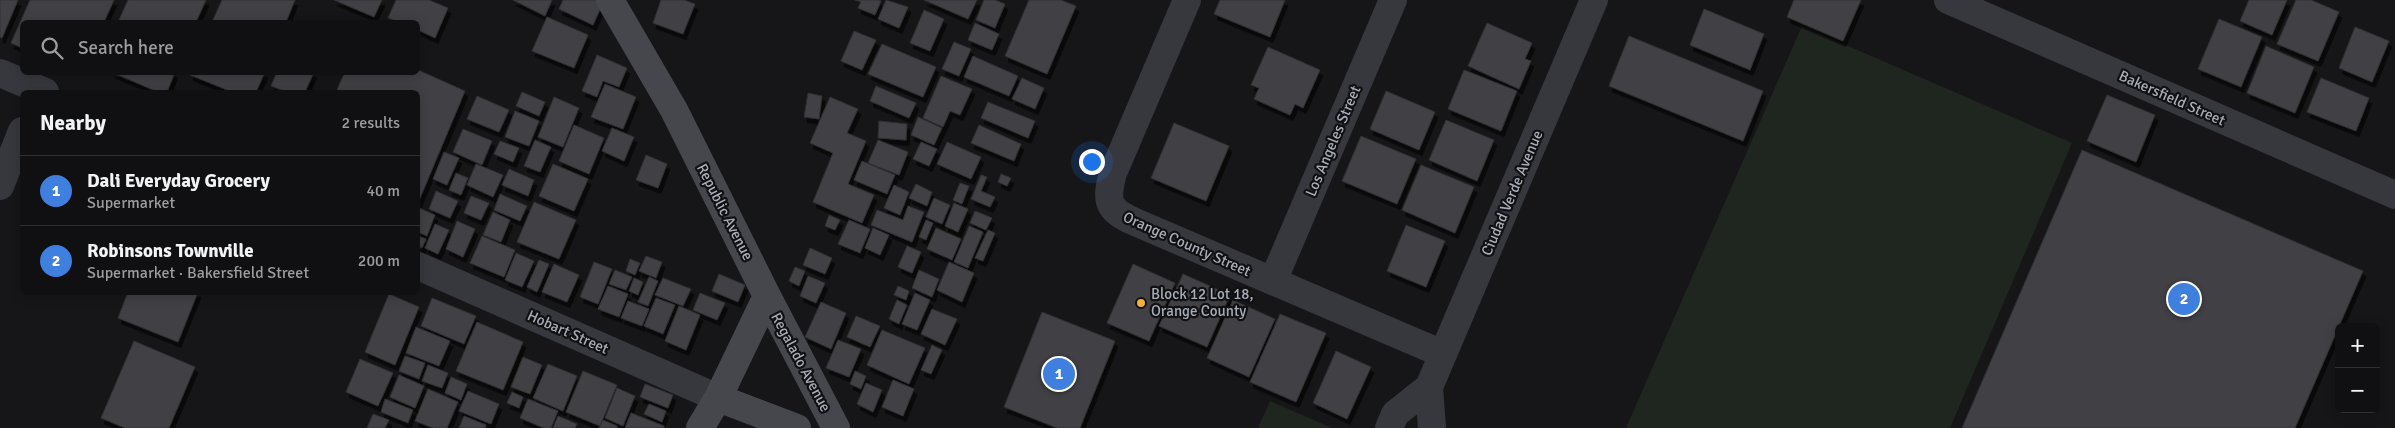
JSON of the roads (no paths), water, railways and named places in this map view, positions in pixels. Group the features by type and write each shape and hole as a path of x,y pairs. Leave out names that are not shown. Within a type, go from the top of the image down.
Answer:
{"main road":[{"name":"Republic Avenue","path":"610,0 674,110 767,296"},
{"path":"700,428 718,398 767,296"},
{"name":"Regalado Avenue","path":"767,296 836,428"},
{"path":"718,398 797,428"}],"street":[{"name":"Orange County Street","path":"1187,0 1113,173 1108,189 1110,205 1119,215 1443,354"},
{"name":"Los Angeles Street","path":"1272,281 1393,0"},
{"name":"Ciudad Verde Avenue","path":"1389,428 1395,414 1429,386 1594,0"},
{"name":"Bakersfield Street","path":"1948,0 2395,196"},
{"path":"0,73 37,90"},
{"path":"0,186 20,137"},
{"name":"Hobart Street","path":"420,267 718,398"},
{"name":"Ciudad Verde Avenue","path":"1429,386 1432,428"}],"place":[{"name":"Robinsons Townville","path":"2184,299"},
{"name":"Block 12 Lot 18, Orange County","path":"1141,303"},
{"name":"Dali Everyday Grocery","path":"1059,374"}]}
